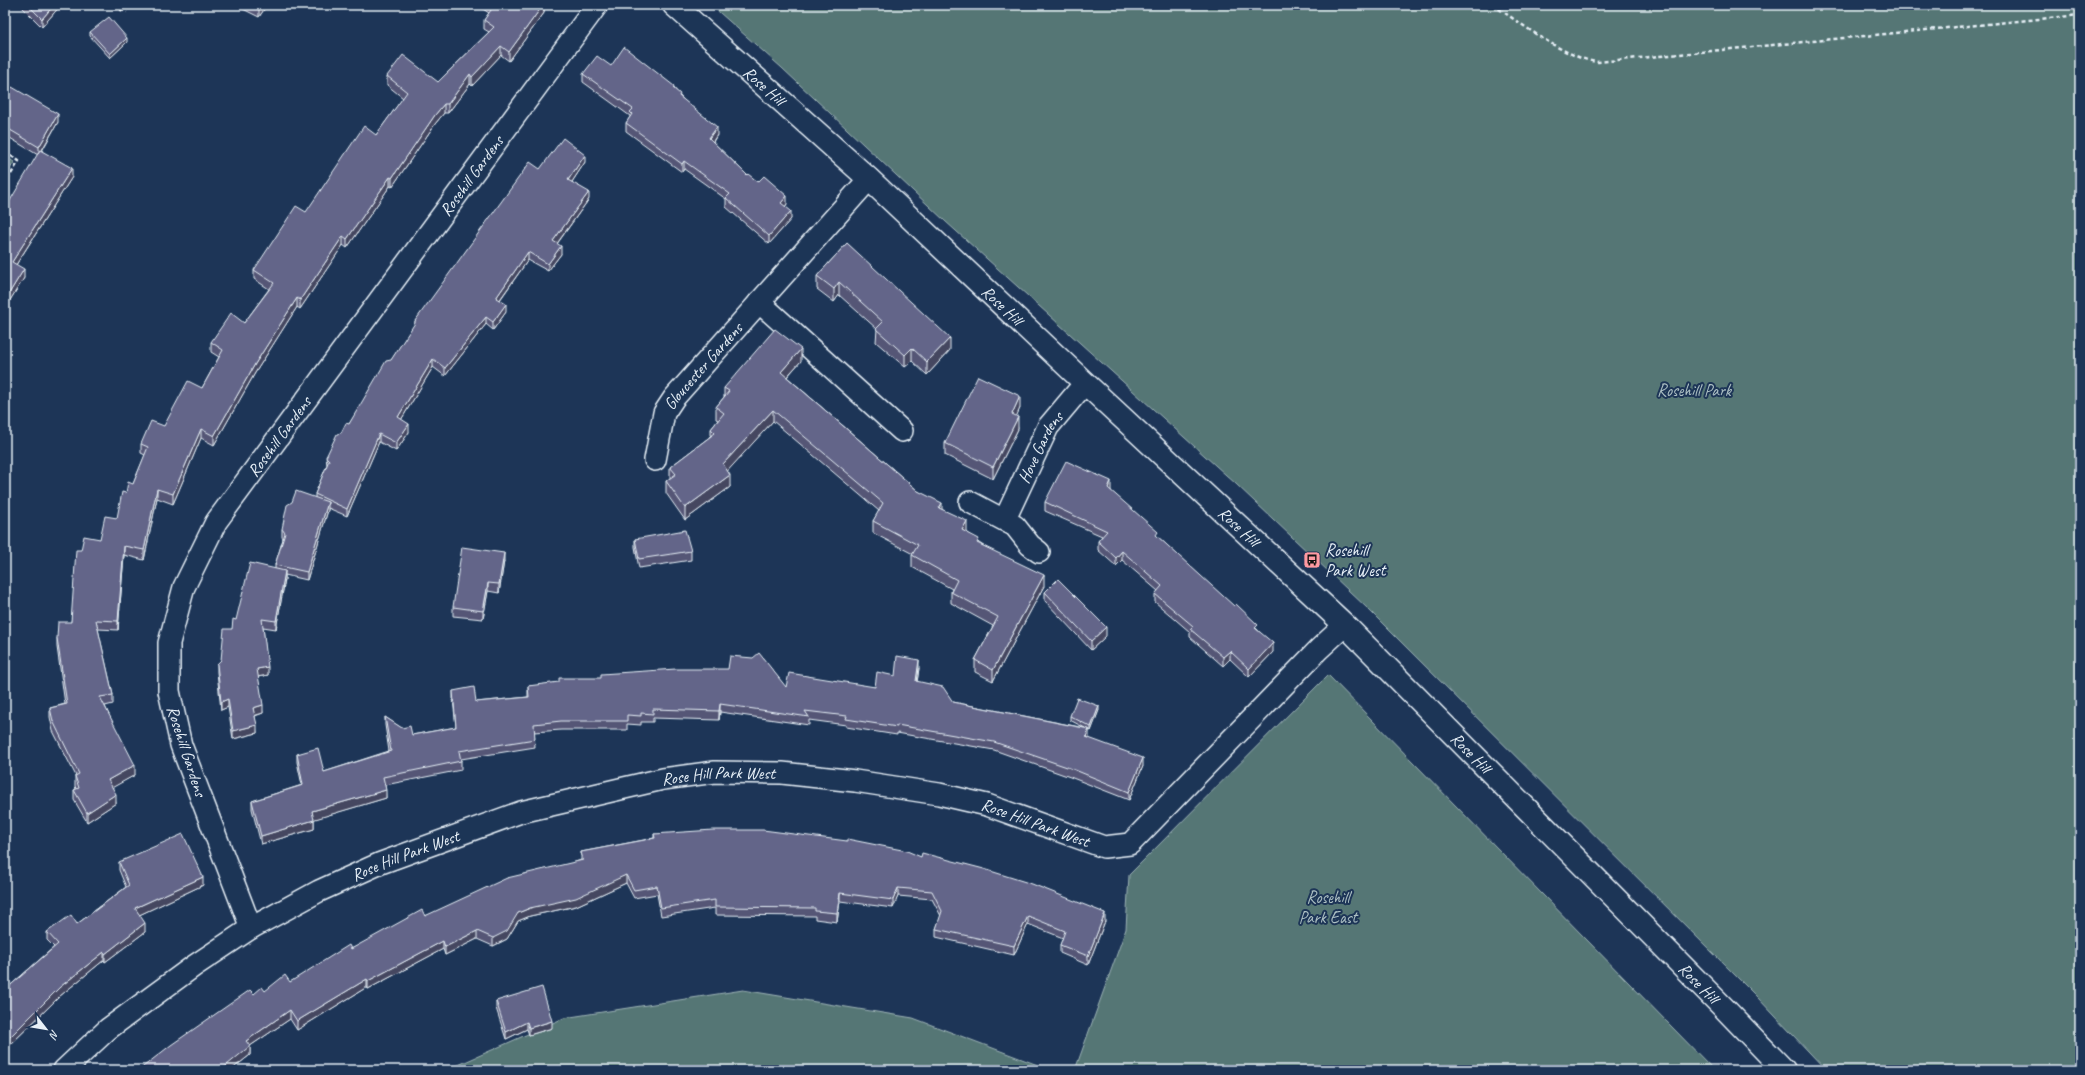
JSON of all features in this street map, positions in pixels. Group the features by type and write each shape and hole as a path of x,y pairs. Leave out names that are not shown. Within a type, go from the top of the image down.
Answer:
{"main road":[{"name":"Rose Hill","path":"674,5 869,179 1085,383 1346,625 1723,1006 1784,1070"}],"street":[{"name":"Rosehill Gardens","path":"251,928 181,745 169,691 169,643 184,587 216,522 597,5"},
{"name":"Gloucester Gardens","path":"655,460 664,413 674,398 869,179"},
{"path":"759,302 902,431"},
{"name":"Hove Gardens","path":"1005,519 1048,427 1085,383"},
{"path":"970,502 1005,519 1015,526 1030,545 1039,552"},
{"name":"Rose Hill Park West","path":"64,1070 108,1029 194,966 251,928 319,891 381,863 521,812 663,779 715,772 782,773 939,794 987,805 1104,846 1130,844 1319,649 1346,625"}],"path":[{"path":"107,5 127,12"},
{"path":"1492,5 1569,53 1585,61 1598,62 2080,15"},
{"path":"5,152 19,161 5,184"}],"green space":[{"name":"Rosehill Park","path":"711,5 2080,5 2080,1070 1826,1070 1758,998 1367,608 1236,484 945,221 782,68"},
{"path":"5,156 14,162 5,178"},
{"name":"Rosehill Park East","path":"1328,675 1714,1070 1075,1070 1126,929 1129,875"},
{"path":"743,990 913,1018 1051,1070 447,1070 564,1018"}],"building":[{"path":"28,5 54,5 42,19"},
{"path":"490,5 543,5 509,52 501,46 472,77 470,74 448,104 444,104 435,115 392,178 390,177 347,239 343,236 300,300 297,298 255,364 214,436 201,429 173,494 157,489 144,550 124,546 118,621 96,620 113,695 100,697 135,765 108,780 116,794 87,813 74,790 79,788 75,776 79,774 53,721 50,708 67,704 57,638 58,622 71,622 76,550 81,550 84,536 100,539 105,516 117,518 122,492 126,493 128,482 133,484 148,447 141,444 151,421 164,426 188,381 202,388 223,350 211,342 231,313 244,323 274,283 254,270 296,206 306,212 364,126 376,135 407,92 387,76 403,55 438,82 494,27 484,20 493,7"},
{"path":"109,17 127,38 110,54 90,32"},
{"path":"624,47 674,86 673,88 680,94 679,96 717,127 709,138 747,175 748,174 758,182 764,176 787,196 781,203 791,211 769,236 726,198 730,194 684,161 682,164 626,123 632,114 630,112 633,109 583,74 597,56 611,66"},
{"path":"12,87 58,114 39,147 5,127 5,92"},
{"path":"563,138 585,155 568,180 589,192 553,241 561,246 548,264 528,252 496,298 506,304 493,322 486,317 445,368 433,359 398,417 409,424 396,443 379,434 347,509 315,494 329,460 326,457 337,434 341,433 346,423 349,424 386,361 391,360 415,321 530,162 540,169"},
{"path":"40,150 72,168 12,262 24,269 5,300 5,209"},
{"path":"847,243 950,338 927,362 912,348 905,355 876,329 883,322 839,282 834,289 817,276"},
{"path":"775,329 801,349 781,372 918,491 942,503 939,508 967,521 962,530 979,539 977,543 1044,575 993,670 975,660 998,617 951,592 957,580 912,555 918,545 873,521 883,503 773,410 723,464 730,475 685,508 666,481 676,474 670,467 715,433 711,429 724,413 716,407 729,391 724,388"},
{"path":"978,376 1020,396 1012,414 1018,417 993,467 945,443"},
{"path":"1066,461 1111,481 1108,488 1158,532 1156,535 1234,606 1236,604 1258,625 1255,628 1273,643 1249,669 1230,651 1223,657 1190,629 1193,626 1155,594 1162,586 1122,551 1116,558 1098,541 1107,531 1045,502"},
{"path":"296,491 328,502 307,572 275,565 285,533 282,529 287,505 292,502"},
{"path":"685,530 691,551 639,559 635,539"},
{"path":"462,547 504,553 499,584 488,583 483,611 453,607"},
{"path":"250,563 285,571 276,621 262,619 268,667 257,669 263,705 253,708 257,725 233,731 228,699 221,702 217,664 221,660 224,629 232,629 233,619 236,620"},
{"path":"1058,579 1106,627 1091,641 1045,592"},
{"path":"759,653 786,687 789,673 875,687 877,672 895,676 897,656 919,660 916,681 943,687 953,702 1089,729 1086,737 1143,758 1129,792 1070,768 994,742 897,725 897,727 846,719 847,716 805,711 809,717 720,704 719,711 653,709 653,714 641,713 641,716 627,715 627,721 561,721 534,724 535,739 459,751 461,761 383,777 386,790 312,811 314,820 261,836 252,801 303,785 297,754 318,748 324,772 391,751 385,717 402,728 410,726 412,735 456,727 453,691 474,687 476,702 529,697 528,686 559,682 559,678 601,678 601,674 676,669 728,669 730,656 753,658"},
{"path":"1077,698 1099,706 1091,727 1070,716"},
{"path":"713,830 763,830 847,841 847,839 907,851 921,857 922,853 984,869 1032,884 1105,913 1088,956 1060,945 1065,931 1028,916 1014,946 936,929 942,911 932,891 898,888 893,900 840,893 837,913 815,911 815,908 715,907 715,900 661,908 657,886 634,890 626,875 576,898 530,908 518,913 507,931 493,938 477,931 445,947 443,941 368,981 367,979 297,1021 290,1010 246,1041 250,1046 221,1070 139,1070 171,1045 250,990 254,994 262,987 265,991 285,975 290,982 349,945 351,949 422,910 425,916 507,878 583,860 581,852 655,838 654,834"},
{"path":"183,834 203,877 135,908 145,923 105,954 104,952 60,987 9,1038 5,1033 5,990 58,944 47,932 71,915 77,924 129,885 119,862"},
{"path":"542,987 552,1021 529,1028 527,1022 506,1032 496,1001"}],"place":[{"name":"Rosehill Park West","path":"1312,560"}]}
